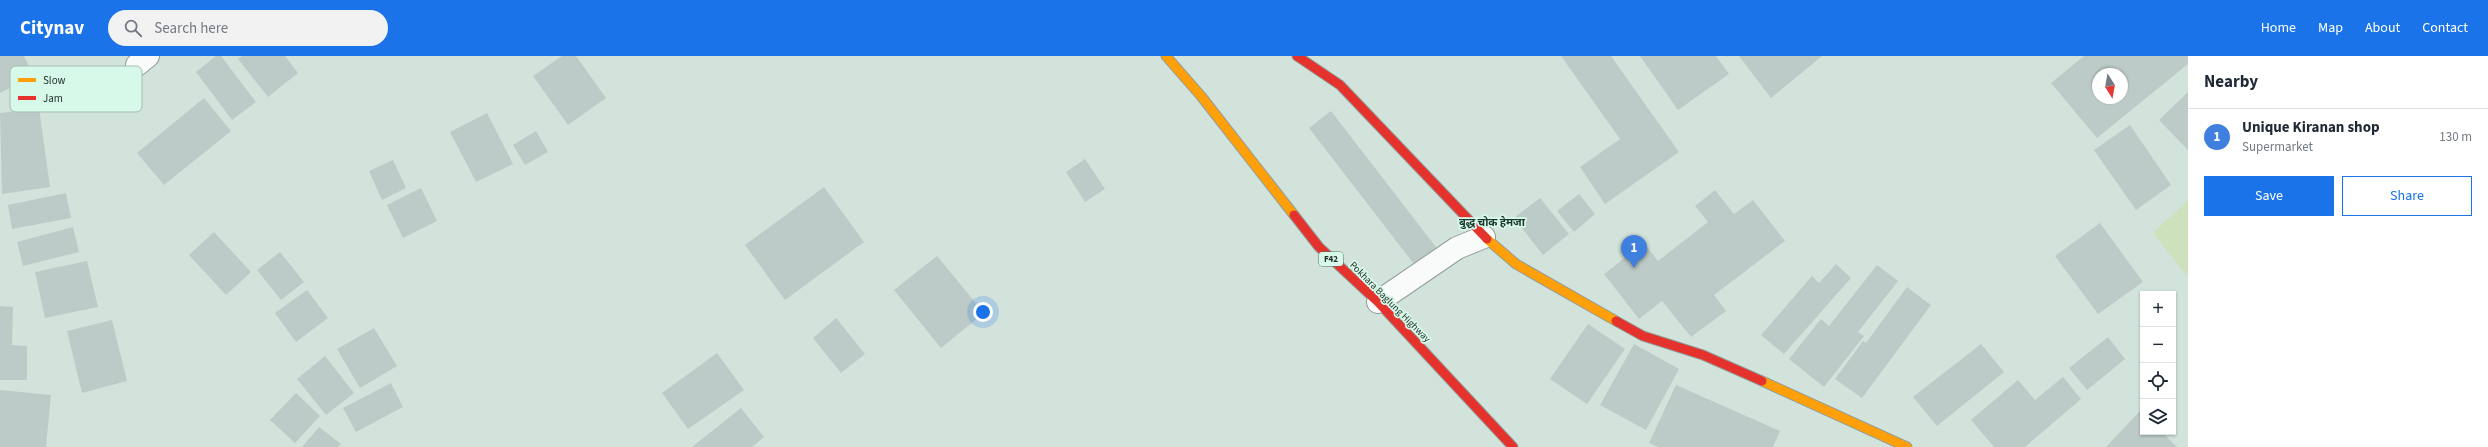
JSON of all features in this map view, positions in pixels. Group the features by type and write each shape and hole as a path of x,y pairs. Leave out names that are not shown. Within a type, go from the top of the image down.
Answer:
{"main road":[{"name":"Pokhara Baglung Highway","path":"1166,56 1201,96 1319,247 1378,302 1513,447"},
{"path":"1297,56 1340,85 1484,237 1516,264 1643,336 1703,355 1907,447"}],"street":[{"path":"1378,302 1457,248 1484,237"}],"green space":[{"path":"2188,200 2188,277 2153,233"}],"building":[{"path":"0,56 24,56 29,66 10,66 10,88 0,93"},
{"path":"216,56 221,56 256,102 232,120 196,72"},
{"path":"242,56 285,56 298,73 268,97 238,59"},
{"path":"562,56 576,56 606,98 568,125 533,76"},
{"path":"1561,56 1611,56 1679,152 1605,204 1580,167 1620,139"},
{"path":"1640,56 1716,56 1729,74 1678,110"},
{"path":"1739,56 1822,56 1771,98"},
{"path":"2084,56 2188,56 2188,64 2097,138 2051,83"},
{"path":"2188,92 2188,150 2159,120"},
{"path":"204,98 231,131 164,185 137,153"},
{"path":"1331,111 1439,251 1417,268 1309,128"},
{"path":"40,112 50,187 2,194 0,113"},
{"path":"487,113 513,164 476,182 450,132"},
{"path":"2130,125 2171,185 2136,210 2094,150"},
{"path":"536,131 548,152 525,165 513,145"},
{"path":"1085,159 1105,189 1085,202 1066,172"},
{"path":"393,160 406,188 382,200 369,171"},
{"path":"824,187 864,242 785,300 745,245"},
{"path":"421,188 437,221 403,238 387,205"},
{"path":"1715,190 1734,214 1753,200 1785,241 1714,295 1726,311 1691,337 1662,301 1639,319 1604,274 1644,243 1658,261 1708,222 1695,206"},
{"path":"66,193 71,218 12,229 8,205"},
{"path":"1579,194 1595,214 1574,232 1557,211"},
{"path":"1540,198 1569,234 1543,255 1514,218"},
{"path":"2100,223 2143,282 2098,314 2055,256"},
{"path":"73,227 79,252 23,266 17,242"},
{"path":"214,232 251,272 226,295 189,255"},
{"path":"280,252 304,282 281,300 257,270"},
{"path":"937,256 984,313 941,348 894,290"},
{"path":"87,261 98,307 45,318 35,272"},
{"path":"1836,264 1851,278 1784,354 1761,335 1812,276 1819,283"},
{"path":"1877,265 1898,281 1858,332 1864,336 1824,387 1789,359 1821,319 1829,326"},
{"path":"1907,287 1931,305 1862,398 1835,379 1863,341 1866,343"},
{"path":"307,290 328,318 296,342 275,313"},
{"path":"0,306 13,307 12,345 27,346 27,380 0,380"},
{"path":"836,318 865,354 841,373 813,338"},
{"path":"112,320 127,381 82,393 67,331"},
{"path":"1588,324 1625,349 1587,404 1550,379"},
{"path":"374,328 397,366 360,388 337,349"},
{"path":"2108,337 2125,359 2087,390 2069,368"},
{"path":"1634,344 1679,369 1646,430 1600,405"},
{"path":"1981,344 2004,372 1937,426 1913,397"},
{"path":"717,353 744,390 688,429 662,393"},
{"path":"325,356 354,393 326,415 297,379"},
{"path":"2063,377 2081,399 2025,447 1994,447 1971,420 2018,380 2035,400"},
{"path":"391,383 403,407 356,432 343,408"},
{"path":"1676,385 1780,431 1773,447 1658,447 1649,443"},
{"path":"0,390 51,395 46,447 0,447"},
{"path":"296,393 320,416 295,443 270,420"},
{"path":"741,408 764,437 752,447 692,447"},
{"path":"2140,411 2140,435 2165,435 2177,447 2106,447"},
{"path":"319,427 341,444 338,447 302,447"}],"traffic: slow":[{"path":"1166,56 1201,96 1294,215"},
{"path":"1487,239 1516,264 1616,321"},
{"path":"1762,381 1907,447"}],"traffic: jam":[{"path":"1297,56 1340,85 1487,239"},
{"path":"1294,215 1319,247 1378,302 1513,447"},
{"path":"1616,321 1643,336 1703,355 1762,381"}],"place":[{"name":"Unique Kiranan shop","path":"1634,268"}],"district":[{"name":"बुद्ध चोक हेमजा","path":"1492,222"}]}
